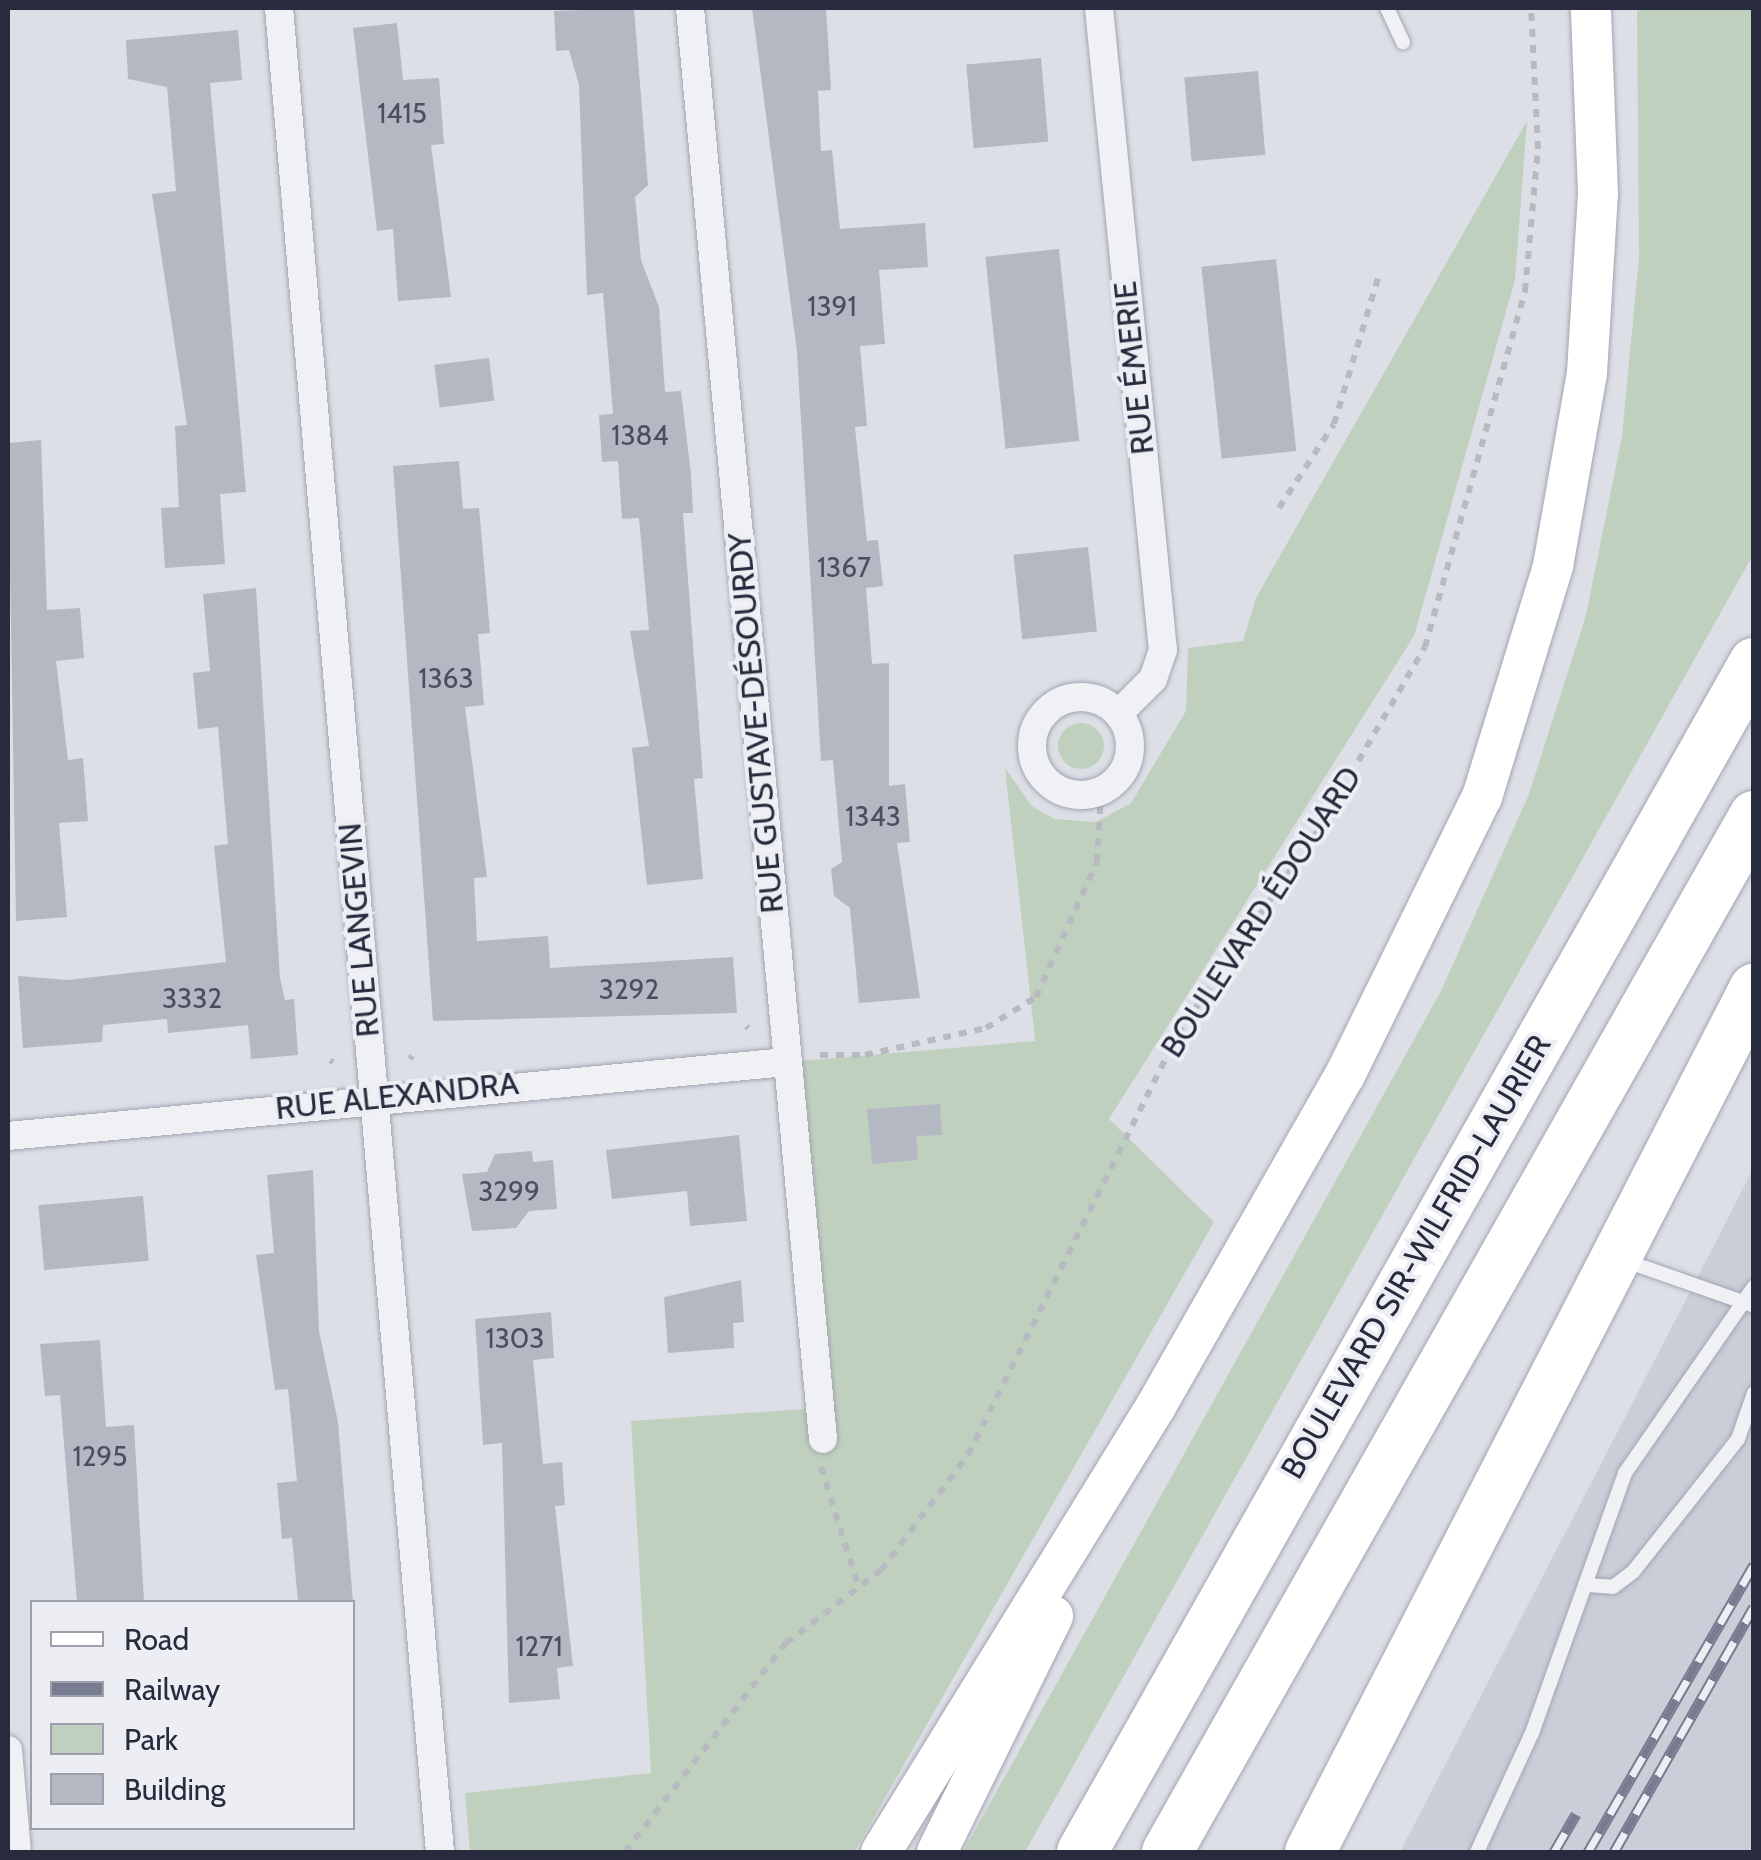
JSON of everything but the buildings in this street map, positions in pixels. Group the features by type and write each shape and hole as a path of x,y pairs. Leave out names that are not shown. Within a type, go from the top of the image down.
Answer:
{"highway":[{"name":"BOULEVARD SIR-WILFRID-LAURIER","path":"1082,1852 1754,663"},
{"path":"1168,1852 1754,816"},
{"path":"1310,1852 1619,1258 1754,988"}],"street":[{"name":"RUE LANGEVIN","path":"279,8 440,1852"},
{"name":"RUE GUSTAVE-DÉSOURDY","path":"690,8 823,1439"},
{"name":"RUE ÉMERIE","path":"1099,8 1162,650 1152,679 1118,714"},
{"path":"882,1852 1156,1406 1402,971 1512,712 1553,566 1587,373 1598,194 1591,8"},
{"path":"1073,698 1118,714 1130,753 1101,792 1076,796 1046,782 1033,736 1050,708 1073,698"},
{"name":"RUE ALEXANDRA","path":"8,1136 375,1098 787,1062"},
{"path":"937,1852 1156,1406"},
{"path":"8,1750 17,1852"}],"lane":[{"path":"1387,8 1403,42"},
{"path":"1619,1258 1749,1304"},
{"path":"1477,1852 1587,1585 1625,1473 1749,1304 1754,1287"},
{"path":"1587,1585 1613,1587 1633,1572 1738,1439 1754,1394"}],"path":[{"name":"BOULEVARD ÉDOUARD","path":"625,1852 786,1643 859,1588 921,1522 984,1429 1178,1034 1318,830 1425,646 1526,291 1538,149 1531,8"},
{"path":"1279,508 1334,424 1378,278"},
{"path":"820,1061 986,1028 1036,997 1096,862 1101,792"},
{"path":"820,1474 859,1588"}],"shaded area":[{"path":"1753,1169 1753,1852 1400,1852 1692,1288"}],"green space":[{"path":"1637,8 1753,8 1753,555 1025,1852 963,1852 1441,991 1529,794 1586,615 1622,436 1639,258"},
{"path":"1527,121 1515,280 1414,636 1109,1119 1214,1222 854,1852 470,1852 465,1793 651,1773 631,1421 818,1408 787,1062 1035,1041 1005,768 1032,806 1054,819 1096,822 1131,803 1186,711 1188,648 1243,641 1256,598"},
{"path":"1081,723 1097,730 1104,746 1097,762 1081,769 1065,762 1058,746 1065,730"}],"railway":[{"path":"1588,1852 1754,1564"},
{"path":"1614,1852 1754,1607"},
{"path":"1554,1852 1576,1814"}]}
